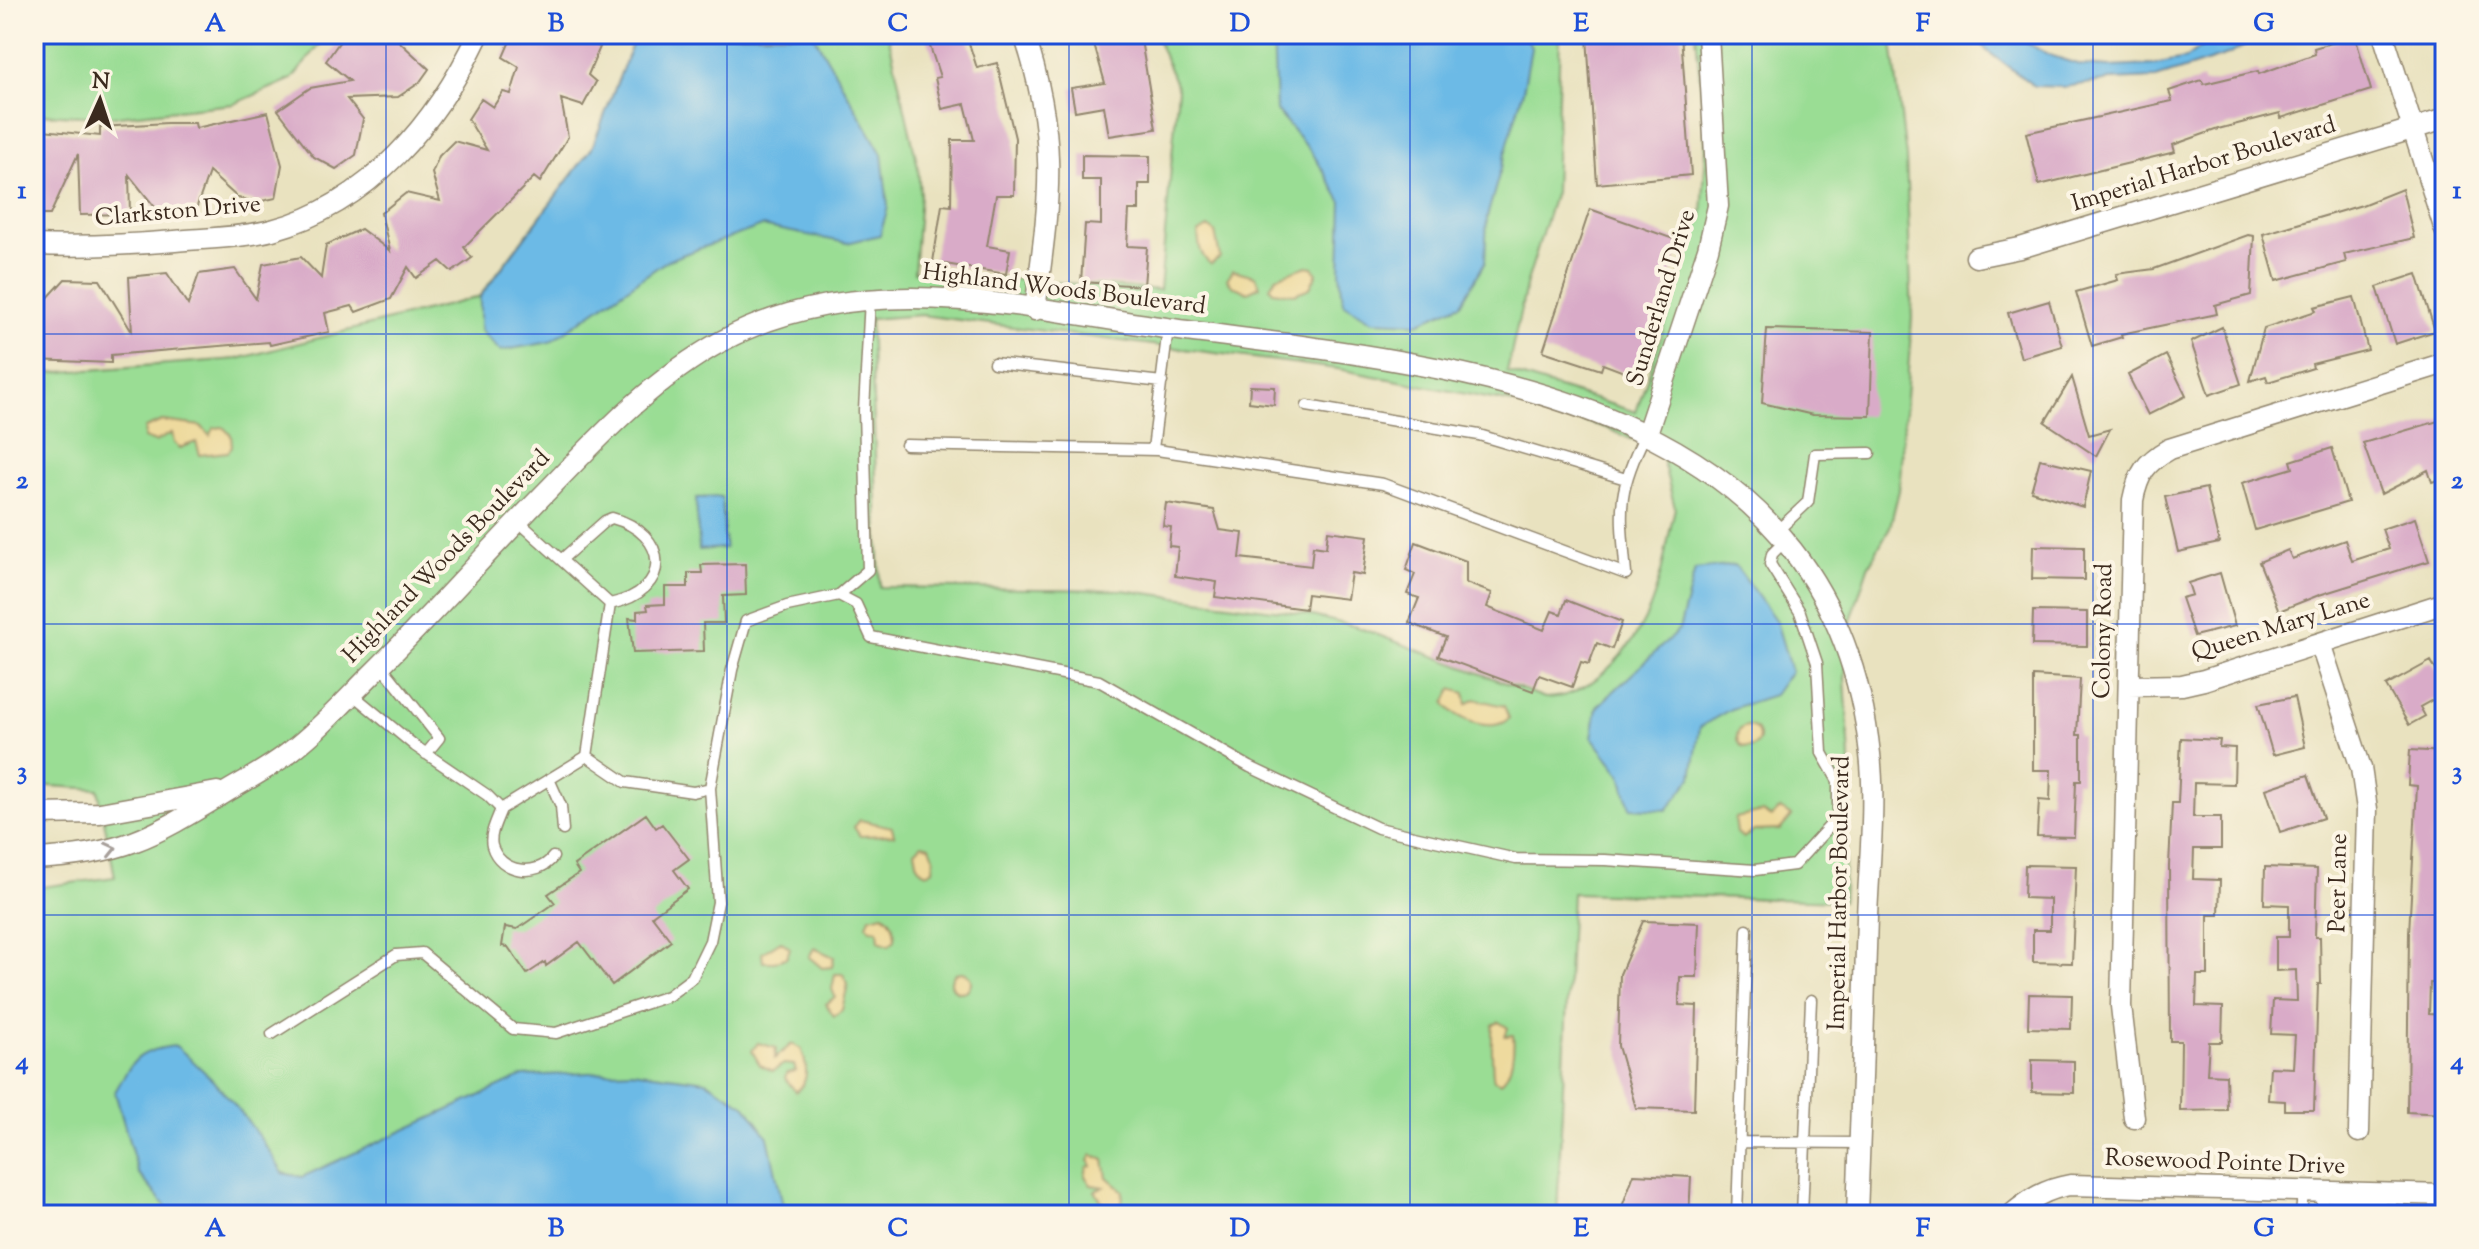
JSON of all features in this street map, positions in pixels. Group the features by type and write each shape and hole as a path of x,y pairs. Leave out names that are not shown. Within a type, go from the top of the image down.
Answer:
{"street":[{"name":"Clarkston Drive","path":"34,245 95,247 249,235 316,214 371,179 416,135 441,103 479,34"},
{"path":"1024,34 1043,98 1050,153 1048,208 1035,310"},
{"name":"Sunderland Drive","path":"1647,433 1708,249 1718,206 1708,34"},
{"path":"2383,34 2445,230"},
{"name":"Imperial Harbor Boulevard","path":"1976,257 2020,248 2445,119"},
{"name":"Highland Woods Boulevard","path":"34,859 87,855 143,840 170,828 295,748 381,665 622,413 683,364 728,338 808,310 870,299 932,297 1374,357 1457,374 1598,412 1647,433 1701,464 1753,507"},
{"name":"Colony Road","path":"2134,1118 2121,1006 2133,500 2137,478 2149,460 2169,449 2445,363"},
{"name":"Imperial Harbor Boulevard","path":"1753,507 1780,537 1822,599 1841,638 1859,692 1869,750 1857,1215"},
{"name":"Queen Mary Lane","path":"2129,686 2182,685 2445,603"},
{"name":"Peer Lane","path":"2320,643 2353,739 2367,809 2359,1132"},
{"name":"Highland Woods Boulevard","path":"34,814 100,813 229,790"},
{"name":"Rosewood Pointe Drive","path":"2011,1215 2050,1189 2070,1185 2445,1195"}],"lane":[{"path":"272,1034 396,955 422,953 513,1029 556,1033 668,996 692,978 710,941 718,902 710,788 732,670 746,621 787,606 839,595 868,570 864,410 870,299"},
{"path":"1153,449 1168,328"},
{"path":"994,363 1162,382"},
{"path":"1307,406 1479,435 1626,479"},
{"path":"906,445 1153,449 1383,484 1626,574 1619,501 1647,433"},
{"path":"839,595 856,604 871,637 1099,681 1250,767 1378,828 1516,859 1605,860 1755,870 1794,865 1838,817 1838,781 1822,753 1817,663 1800,612 1770,564 1780,537 1808,502 1815,454 1870,453"},
{"path":"561,560 605,521 612,518 630,524 651,546 658,568 655,578 631,598 610,604"},
{"path":"518,521 610,604"},
{"path":"587,756 610,604"},
{"path":"381,665 439,738 426,754"},
{"path":"352,694 426,754 487,795 501,809"},
{"path":"587,756 625,782 693,792 710,788"},
{"path":"553,857 540,868 529,870 506,864 492,845 501,809 587,756"},
{"path":"549,779 561,806 563,830"},
{"path":"1737,1215 1747,930"},
{"path":"1802,1215 1811,1000"},
{"path":"1740,1142 1860,1143"},
{"path":"2301,1215 2313,1192"},
{"path":"2313,1192 2321,1215"}],"green space":[{"path":"34,34 328,34 292,79 234,104 109,117 34,114"},
{"path":"636,34 888,34 918,167 920,195 914,272 1160,290 1178,89 1155,34 1560,34 1555,192 1527,282 1507,372 1636,412 1702,215 1706,150 1696,34 1891,34 1906,157 1912,318 1899,490 1890,527 1868,567 1851,620 1845,679 1850,759 1843,901 1572,893 1557,1215 34,1215 37,1026 34,888 115,877 98,789 34,785 34,374 237,359 479,297 592,148","holes":["921,315 1338,369 1528,406 1604,427 1654,449 1663,461 1675,508 1654,598 1632,641 1608,669 1578,690 1545,698 1357,627 1304,614 1122,590 880,587 870,319"]}],"sand":[{"path":"1208,227 1215,232 1220,257 1211,264 1202,255 1198,233"},
{"path":"1307,266 1313,267 1317,273 1310,288 1294,294 1273,291 1270,287 1276,277"},
{"path":"1233,270 1255,276 1260,286 1248,292 1232,286 1227,279"},
{"path":"162,421 201,426 210,436 214,428 223,427 231,435 232,447 228,452 200,455 196,442 180,448 174,443 172,433 155,442 144,438 145,428"},
{"path":"1452,689 1465,693 1467,704 1475,699 1504,706 1509,718 1494,725 1466,720 1445,703"},
{"path":"1748,726 1756,729 1759,737 1756,745 1748,748 1740,745 1737,737 1740,729"},
{"path":"1780,809 1792,816 1780,830 1754,831 1743,838 1737,833 1735,818 1763,812 1771,817"},
{"path":"860,820 892,827 894,835 860,836 854,827"},
{"path":"922,844 930,846 934,857 933,870 926,874 918,867 915,851"},
{"path":"883,914 894,928 895,940 889,945 879,941 878,930 870,929 867,925 870,917"},
{"path":"781,941 790,948 787,957 775,962 763,962 762,953"},
{"path":"814,948 834,957 832,967 822,968 809,957"},
{"path":"957,972 965,972 971,982 965,992 957,992 951,986 951,978"},
{"path":"835,974 843,974 848,984 842,1010 834,1016 826,1004 835,997 832,989"},
{"path":"1499,1022 1508,1028 1505,1036 1513,1035 1514,1041 1510,1066 1501,1083 1494,1080 1492,1062 1493,1025"},
{"path":"758,1043 776,1048 775,1058 792,1044 801,1049 806,1072 804,1083 796,1092 785,1078 787,1073 796,1071 794,1065 784,1064 773,1071 760,1065 752,1051"},
{"path":"1092,1155 1104,1160 1107,1177 1123,1191 1122,1205 1110,1214 1095,1191 1104,1187 1091,1185 1085,1176 1087,1167 1092,1166 1089,1161"}],"water":[{"path":"636,34 813,34 882,154 888,207 880,235 847,243 762,226 668,260 550,342 500,351 480,330 480,297 592,148"},
{"path":"1273,34 1526,34 1531,48 1523,91 1487,217 1485,262 1461,304 1418,323 1373,321 1343,303 1340,272 1342,202 1313,154 1276,110"},
{"path":"1978,34 2009,34 2052,56 2080,65 2109,67 2154,65 2185,59 2218,34 2265,34 2228,55 2156,78 2064,87 2034,86 1986,50"},
{"path":"722,497 725,548 699,550 696,498"},
{"path":"1735,565 1776,621 1791,671 1774,695 1731,709 1700,727 1692,777 1667,810 1630,808 1621,775 1592,737 1597,707 1679,630 1695,570"},
{"path":"176,1046 235,1105 283,1173 302,1177 523,1076 632,1071 706,1081 746,1106 768,1137 785,1215 173,1215 138,1173 115,1092 138,1058 153,1050"}],"building":[{"path":"345,34 391,34 429,69 419,83 398,97 347,99 363,119 356,155 336,169 314,157 278,110 310,88 350,81 326,61"},
{"path":"513,34 573,34 600,47 588,75 596,82 583,106 561,99 568,137 540,182 534,177 464,247 472,258 452,272 440,261 416,278 408,267 391,299 356,312 352,306 325,313 329,332 270,345 269,342 111,355 111,363 34,360 34,313 65,279 100,280 132,332 129,277 167,273 188,305 199,274 235,269 256,299 263,264 301,257 321,278 326,245 361,229 390,251 381,213 406,193 440,201 432,173 439,156 454,141 487,150 468,119 481,99 493,107 503,92 511,94 519,67 503,57"},
{"path":"926,34 966,34 977,68 997,63 1015,138 1014,195 996,195 987,246 1010,250 1006,274 933,262 942,205 951,206 952,140 974,140 965,104 942,109 935,78 940,77"},
{"path":"1091,34 1140,34 1156,129 1109,136 1104,106 1075,111 1071,88 1105,83"},
{"path":"1681,34 1691,175 1597,184 1587,37"},
{"path":"2355,36 2371,90 2281,118 2280,113 2218,129 2173,145 2175,152 2039,185 2026,133 2172,101 2169,91 2202,80 2204,84 2258,71 2259,74 2315,54 2314,48"},
{"path":"268,112 282,165 276,198 257,202 238,198 209,172 196,209 158,211 129,175 130,214 80,215 78,154 50,215 34,215 34,129 100,136 100,127 195,123 196,128"},
{"path":"1082,155 1150,156 1150,184 1139,184 1139,210 1129,210 1127,246 1147,247 1144,286 1081,282 1085,224 1101,225 1101,180 1082,180"},
{"path":"2402,189 2414,238 2344,254 2346,262 2276,281 2263,234 2362,205"},
{"path":"1590,209 1682,242 1637,377 1603,364 1601,370 1543,351"},
{"path":"2248,235 2254,236 2251,295 2215,305 2217,314 2121,334 2122,337 2092,346 2076,292 2118,280 2116,274 2154,269"},
{"path":"2417,274 2435,331 2395,344 2377,287"},
{"path":"2354,297 2368,350 2312,364 2313,368 2268,382 2266,376 2250,381 2264,328 2316,311 2314,307"},
{"path":"2049,301 2062,346 2021,358 2008,313"},
{"path":"2222,327 2241,384 2209,395 2191,342"},
{"path":"1767,329 1873,332 1870,416 1813,415 1762,403"},
{"path":"2166,355 2186,396 2148,415 2128,375"},
{"path":"2072,377 2089,435 2110,429 2096,456 2045,422"},
{"path":"1250,386 1275,387 1274,405 1249,402"},
{"path":"2445,419 2445,478 2432,482 2428,470 2381,494 2363,443"},
{"path":"2332,448 2348,502 2255,530 2242,483 2293,468 2291,461"},
{"path":"2040,459 2091,471 2083,507 2031,491"},
{"path":"2206,488 2219,543 2178,552 2165,497"},
{"path":"1166,503 1214,510 1220,530 1243,533 1240,558 1311,566 1313,546 1326,548 1328,531 1368,536 1363,575 1351,573 1347,599 1307,594 1305,609 1215,597 1217,582 1175,576 1178,547 1169,546 1171,527 1163,526"},
{"path":"2415,518 2429,561 2319,595 2279,611 2259,562 2288,550 2292,559 2345,540 2352,561 2389,549 2382,529"},
{"path":"1416,542 1466,561 1466,583 1492,593 1487,607 1544,630 1552,611 1561,614 1566,600 1622,622 1612,649 1597,643 1589,664 1581,662 1572,687 1539,675 1533,691 1438,656 1446,637 1409,623 1419,598 1407,594 1415,574 1406,570"},
{"path":"2033,546 2084,547 2084,580 2032,579"},
{"path":"745,564 746,595 723,596 724,623 703,623 704,651 633,653 629,618 637,619 637,611 648,610 647,605 665,604 665,587 688,587 688,573 702,573 701,565"},
{"path":"2220,573 2235,626 2194,636 2181,598 2192,595 2188,583"},
{"path":"2033,611 2087,612 2087,646 2032,645"},
{"path":"2431,661 2445,686 2445,693 2420,707 2425,716 2409,725 2386,686"},
{"path":"2033,676 2080,679 2077,735 2081,735 2081,781 2076,781 2074,837 2037,836 2039,800 2050,801 2051,770 2033,770"},
{"path":"2294,697 2305,747 2273,755 2258,704"},
{"path":"2181,738 2220,740 2219,747 2235,748 2234,784 2194,783 2193,817 2221,817 2221,849 2194,849 2193,879 2220,880 2219,915 2208,915 2208,975 2197,975 2196,1006 2223,1007 2222,1042 2209,1042 2207,1074 2226,1075 2227,1110 2180,1111 2181,1041 2170,1041 2169,866 2172,803 2178,803"},
{"path":"2410,750 2445,752 2445,852 2439,851 2436,884 2445,885 2445,983 2430,983 2429,1014 2445,1015 2445,1114 2407,1112 2409,933 2417,786 2408,785"},
{"path":"2308,775 2323,818 2280,832 2266,789"},
{"path":"646,814 656,828 662,824 689,859 674,870 688,889 652,916 671,941 612,985 579,942 546,966 545,962 527,974 508,947 502,946 505,927 517,929 555,903 548,894 579,873 574,865"},
{"path":"2025,865 2076,866 2072,963 2033,962 2033,930 2050,930 2050,899 2024,898"},
{"path":"2265,867 2317,869 2315,937 2320,937 2321,984 2318,984 2314,1110 2285,1110 2285,1101 2268,1100 2270,1067 2293,1068 2295,1035 2271,1034 2273,1000 2297,1001 2296,970 2276,971 2276,937 2289,937 2289,905 2264,904"},
{"path":"1643,921 1699,923 1697,977 1680,977 1679,1005 1697,1006 1694,1110 1636,1108 1618,1046 1620,974"},
{"path":"2029,994 2072,995 2071,1029 2028,1028"},
{"path":"2032,1060 2074,1061 2074,1093 2032,1092"},
{"path":"1634,1174 1691,1177 1689,1215 1619,1215"}]}
